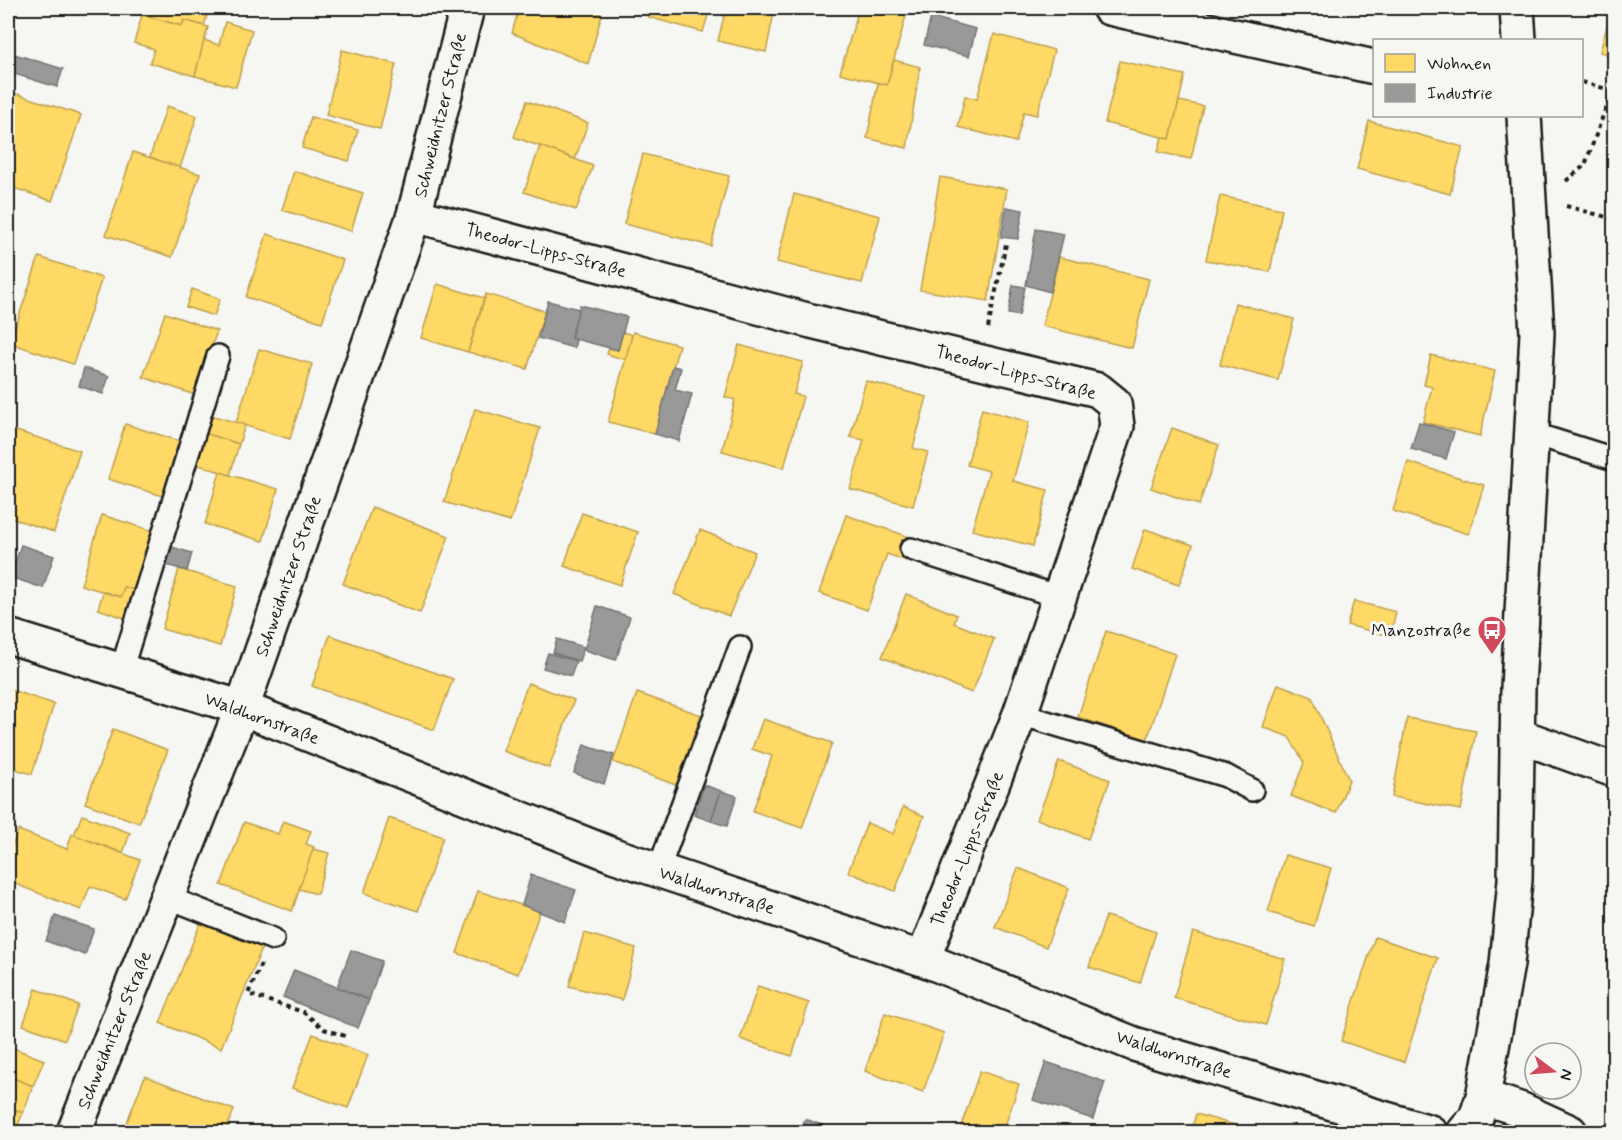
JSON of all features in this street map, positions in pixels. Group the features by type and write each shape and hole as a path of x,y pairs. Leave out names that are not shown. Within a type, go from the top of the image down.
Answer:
{"street":[{"name":"Schweidnitzer Straße","path":"74,1132 242,708 414,214 467,8"},
{"path":"1109,8 1373,67"},
{"path":"1517,8 1519,39"},
{"path":"1464,1132 1476,1118 1483,1097 1507,964 1514,891 1516,735 1537,333 1524,117"},
{"name":"Theodor-Lipps-Straße","path":"414,214 811,321 1098,390 1114,404 1117,426 1020,714 923,959"},
{"name":"Waldhornstraße","path":"8,636 242,708 658,871 923,959 1134,1044 1430,1132"},
{"path":"1516,735 1614,770"},
{"path":"1483,1097 1522,1110 1570,1132"}],"lane":[{"path":"121,671 218,356"},
{"path":"1531,433 1614,459"},
{"path":"911,549 1059,597"},
{"path":"658,871 740,647"},
{"path":"1020,714 1226,776 1252,790"},
{"path":"167,897 273,939"}],"path":[{"path":"1566,181 1585,165 1613,91 1583,83"},
{"path":"1566,206 1614,219"},
{"path":"982,362 1006,244"},
{"path":"273,939 249,994 303,1012 324,1029 348,1037"}],"building: Wohnen":[{"path":"52,8 80,8 78,15"},
{"path":"137,8 209,8 204,26 184,20 182,26 135,13"},
{"path":"519,8 577,8 602,14 588,64 512,33"},
{"path":"651,8 710,8 703,32 648,17"},
{"path":"726,8 775,8 766,52 718,41"},
{"path":"859,8 892,8 907,12 887,85 840,73"},
{"path":"1612,8 1614,8 1614,56 1600,52"},
{"path":"142,15 182,26 184,20 208,27 195,76 150,63 154,49 134,43"},
{"path":"225,22 252,30 236,87 195,76 204,40 219,45"},
{"path":"994,34 1054,50 1037,115 1024,112 1016,142 958,127 965,96 977,99"},
{"path":"342,50 396,64 380,129 326,115"},
{"path":"894,60 920,67 907,148 867,138 878,83 887,85"},
{"path":"1120,61 1185,75 1170,139 1105,123"},
{"path":"8,91 81,115 52,201 8,186"},
{"path":"527,101 588,123 575,159 514,137"},
{"path":"1179,101 1203,106 1191,159 1158,152 1162,137 1170,139"},
{"path":"167,106 197,116 180,168 150,157"},
{"path":"311,117 358,130 349,161 302,148"},
{"path":"1369,121 1463,147 1450,194 1357,169"},
{"path":"540,146 593,166 576,210 524,192"},
{"path":"133,152 200,174 172,257 106,235"},
{"path":"643,154 729,176 711,246 624,224"},
{"path":"294,171 363,193 351,231 282,210"},
{"path":"940,177 1007,189 988,301 920,290"},
{"path":"794,194 880,216 862,283 777,262"},
{"path":"1220,196 1282,209 1270,272 1206,260"},
{"path":"267,234 343,260 322,322 246,297"},
{"path":"39,257 102,278 73,364 10,343"},
{"path":"1059,257 1149,279 1132,348 1042,326"},
{"path":"437,284 484,298 468,352 421,338"},
{"path":"192,289 220,299 214,316 186,307"},
{"path":"486,294 545,311 527,369 468,352"},
{"path":"1235,303 1294,319 1278,380 1220,365"},
{"path":"165,313 217,331 195,395 143,377"},
{"path":"623,332 632,335 626,360 607,354 609,348 618,350"},
{"path":"633,332 679,345 655,434 608,422"},
{"path":"739,345 803,362 794,394 803,396 784,468 722,451 735,400 725,397"},
{"path":"259,349 312,364 290,439 236,423"},
{"path":"1431,355 1495,371 1480,436 1423,422 1432,387 1424,385"},
{"path":"866,381 927,397 913,448 928,452 913,506 850,489 864,440 850,437"},
{"path":"475,409 540,428 510,522 444,502"},
{"path":"982,409 1029,422 1013,481 1048,490 1033,546 972,530 989,471 967,465"},
{"path":"207,414 245,425 239,444 201,432"},
{"path":"125,424 183,442 166,497 108,479"},
{"path":"1172,428 1219,445 1199,505 1151,488"},
{"path":"10,429 80,451 54,532 8,517"},
{"path":"201,432 239,444 230,475 193,463"},
{"path":"1408,462 1484,485 1469,534 1393,511"},
{"path":"220,472 278,489 263,541 205,524"},
{"path":"372,507 449,536 420,613 343,584"},
{"path":"582,513 638,532 620,585 564,566"},
{"path":"102,515 156,532 138,591 124,587 121,597 81,585"},
{"path":"846,515 915,539 907,561 887,554 867,610 819,593"},
{"path":"1145,529 1193,545 1179,585 1132,569"},
{"path":"700,530 755,552 729,616 674,594"},
{"path":"179,569 237,586 220,646 162,629"},
{"path":"124,587 134,590 125,618 98,609 103,592 121,597"},
{"path":"906,594 957,615 954,623 994,639 972,693 882,657"},
{"path":"1354,601 1396,612 1390,636 1347,625"},
{"path":"1106,631 1175,654 1147,740 1078,717"},
{"path":"330,635 453,679 434,730 312,686"},
{"path":"528,683 574,700 549,768 503,751"},
{"path":"1278,684 1312,697 1349,780 1336,813 1291,796 1304,763 1289,737 1263,727"},
{"path":"8,689 54,704 32,774 8,767"},
{"path":"637,693 701,715 676,785 613,762"},
{"path":"1407,718 1476,731 1461,810 1392,797"},
{"path":"763,719 832,743 802,828 753,811 772,756 752,749"},
{"path":"113,729 168,750 139,823 85,803"},
{"path":"1059,761 1110,780 1088,839 1037,819"},
{"path":"903,807 924,816 895,891 848,872 867,823 893,834"},
{"path":"82,815 130,833 123,853 74,835"},
{"path":"389,818 443,837 418,911 364,893"},
{"path":"283,821 311,831 306,844 314,847 292,911 221,885 244,822 278,834"},
{"path":"18,830 67,849 72,834 140,860 125,899 90,886 81,910 8,881 8,858"},
{"path":"313,849 329,853 317,894 299,889"},
{"path":"1285,855 1331,868 1314,926 1268,912"},
{"path":"1018,868 1069,888 1046,947 995,927"},
{"path":"478,891 540,911 518,974 457,953"},
{"path":"8,895 14,898 8,915"},
{"path":"1106,916 1156,932 1140,983 1089,967"},
{"path":"203,917 264,943 221,1048 160,1023"},
{"path":"1193,932 1285,959 1266,1025 1174,998"},
{"path":"584,933 636,948 622,1000 569,986"},
{"path":"1375,937 1438,958 1404,1062 1341,1041"},
{"path":"758,986 809,1003 792,1056 740,1039"},
{"path":"36,989 78,1005 65,1040 23,1025"},
{"path":"885,1013 944,1033 923,1092 865,1071"},
{"path":"313,1034 368,1055 348,1108 292,1088"},
{"path":"8,1046 44,1060 33,1086 8,1076"},
{"path":"980,1071 1019,1084 1003,1132 959,1132"},
{"path":"8,1076 33,1086 23,1113 8,1107"},
{"path":"145,1076 234,1110 225,1132 123,1132"},
{"path":"8,1107 23,1113 15,1132 8,1132"},
{"path":"1196,1114 1259,1132 1191,1132"}],"building: Industrie":[{"path":"931,17 976,29 969,56 924,45"},
{"path":"8,52 63,69 57,87 8,72"},
{"path":"1006,207 1023,210 1018,239 1001,237"},
{"path":"1036,229 1064,234 1050,292 1026,285"},
{"path":"1013,285 1025,287 1019,316 1008,314"},
{"path":"548,301 579,309 571,338 576,340 574,348 538,338"},
{"path":"580,305 627,317 618,350 571,338"},
{"path":"673,366 681,368 675,390 692,394 679,441 655,434"},
{"path":"84,368 109,376 103,394 79,386"},
{"path":"1419,422 1454,432 1446,459 1411,449"},
{"path":"21,545 54,556 43,588 10,577"},
{"path":"165,545 192,553 187,571 160,563"},
{"path":"597,606 630,617 616,660 584,650"},
{"path":"557,639 584,647 579,661 553,653"},
{"path":"548,653 576,661 571,676 543,668"},
{"path":"584,745 614,755 604,784 574,773"},
{"path":"704,785 721,791 711,821 694,815"},
{"path":"721,791 737,796 727,826 711,821"},
{"path":"531,875 576,890 565,922 522,905"},
{"path":"55,916 94,929 85,955 46,941"},
{"path":"351,950 382,961 369,1000 337,987"},
{"path":"294,970 369,1000 358,1028 283,997"},
{"path":"1046,1062 1105,1082 1093,1119 1033,1100"},
{"path":"805,1119 830,1128 829,1132 800,1132"}],"place":[{"name":"Manzostraße","path":"1492,656"}]}
